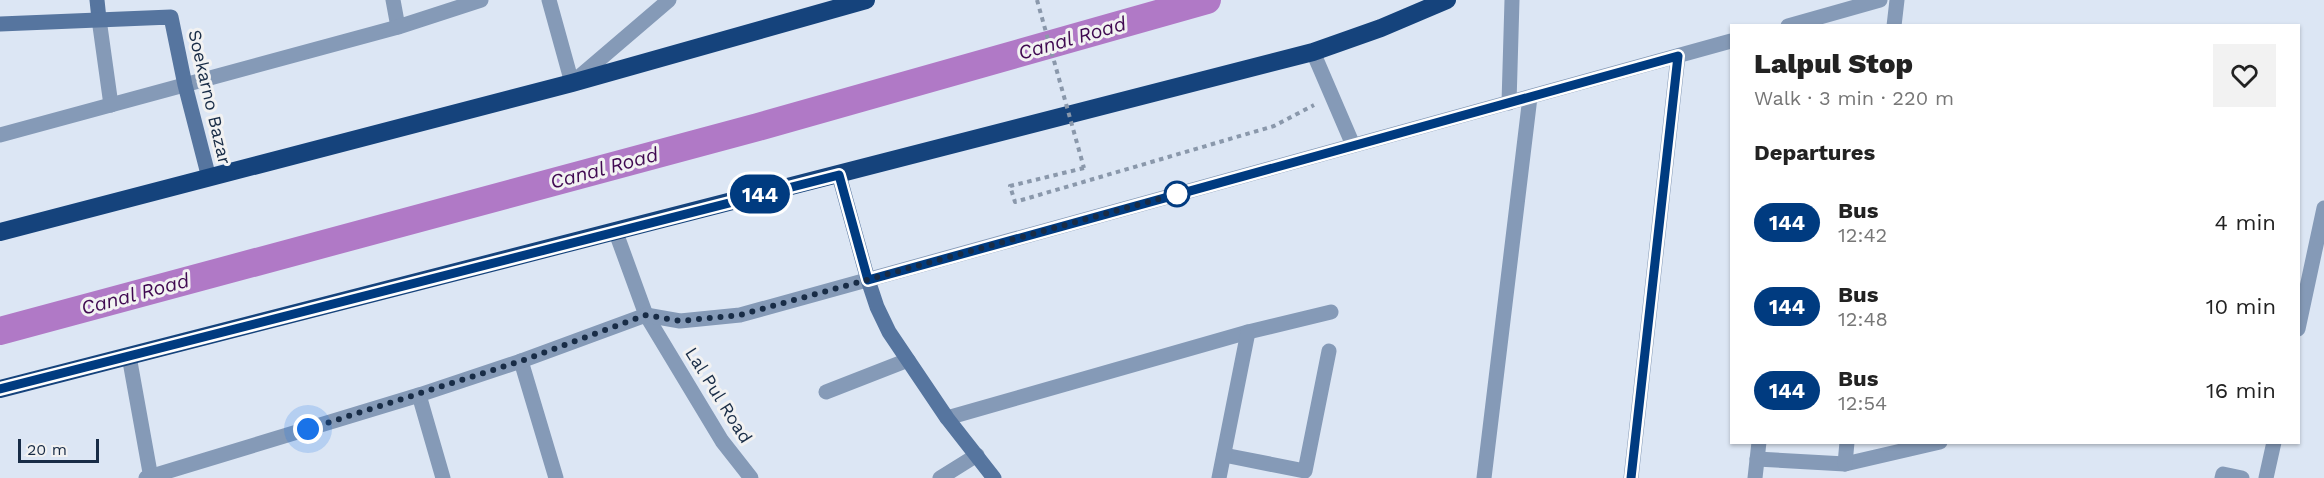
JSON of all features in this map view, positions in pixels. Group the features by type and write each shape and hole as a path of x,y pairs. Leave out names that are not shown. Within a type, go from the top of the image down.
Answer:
{"highway":[{"path":"0,232 572,83 866,0"},
{"path":"0,389 1313,52 1381,28 1447,0"}],"street":[{"path":"96,0 111,105"},
{"path":"393,0 398,27"},
{"path":"0,135 398,27 481,0"},
{"path":"549,0 572,83 669,0"},
{"path":"1509,103 1512,0"},
{"path":"1804,23 1880,0"},
{"path":"1894,24 1897,0"},
{"name":"Soekarno Bazar","path":"0,24 171,17 185,85 209,178"},
{"path":"129,356 150,478 419,395 521,361 646,315 680,321 740,315 1730,41"},
{"path":"1313,52 1353,145"},
{"path":"1631,478 1678,56"},
{"path":"1484,478 1530,97"},
{"path":"839,175 868,280 889,332 947,418 994,478"},
{"path":"2300,320 2324,208"},
{"name":"Lal Pul Road","path":"615,230 646,315 722,441 751,478"},
{"path":"947,418 1248,332 1331,312"},
{"path":"1220,478 1248,332"},
{"path":"1224,455 1305,471 1329,351"},
{"path":"826,392 908,360"},
{"path":"521,361 556,478"},
{"path":"419,395 443,478"},
{"path":"1755,478 1759,444"},
{"path":"1845,464 1847,444"},
{"path":"1757,459 1845,464 1931,444"},
{"path":"2266,478 2274,444"},
{"path":"939,478 977,455"},
{"path":"2222,478 2223,474 2242,478"}],"path":[{"path":"1037,0 1084,168 1010,186 1015,202 1274,126 1330,96"}],"waterway":[{"name":"Canal Road","path":"0,331 758,127 1207,0"}],"bus line":[{"name":"144","path":"0,389 615,230 839,175 868,280 1678,56 1631,478"}],"route":[{"path":"308,429 521,361 646,315 680,321 740,315 1177,194"}]}
